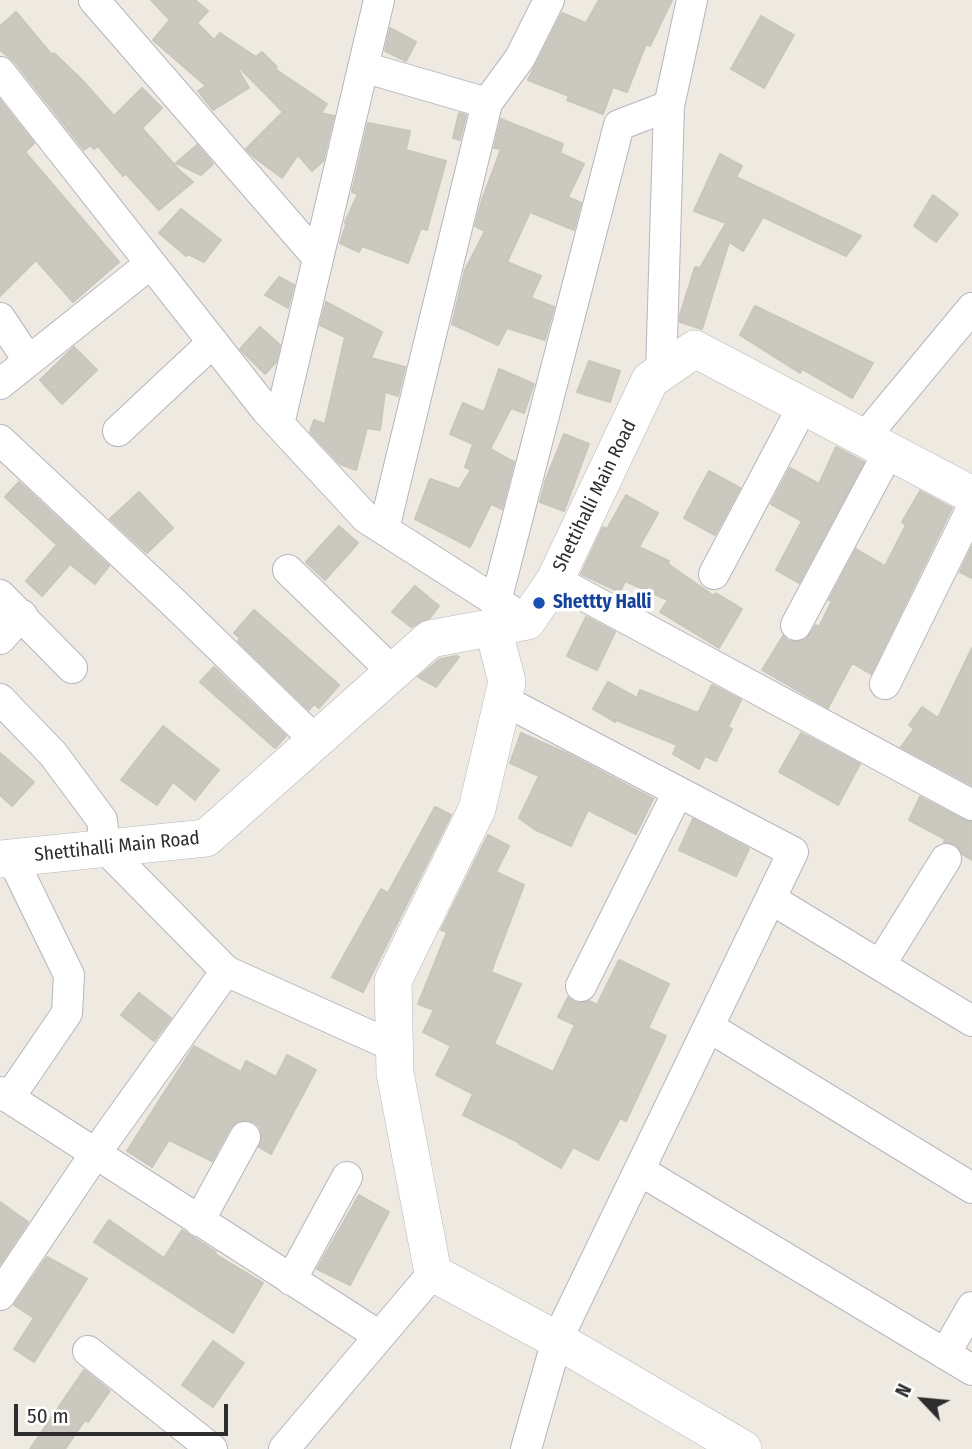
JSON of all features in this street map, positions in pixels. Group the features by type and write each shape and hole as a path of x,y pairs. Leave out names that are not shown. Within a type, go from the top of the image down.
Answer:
{"street":[{"path":"94,0 318,258"},
{"path":"279,424 379,0"},
{"path":"384,529 487,103 520,58 549,0"},
{"path":"661,373 669,106 692,0"},
{"path":"363,67 487,103"},
{"path":"0,72 279,424 366,518 505,616"},
{"path":"433,1273 395,1073 393,981 477,809 507,682 505,616 619,125 669,106"},
{"path":"0,384 150,264"},
{"path":"796,625 876,444 972,308"},
{"path":"0,318 28,360"},
{"path":"118,431 213,342"},
{"name":"Shettihalli Main Road","path":"6,859 206,838 430,639 505,616 555,580 650,380 695,349 972,495"},
{"path":"714,574 803,406"},
{"path":"0,440 316,741"},
{"path":"885,684 972,508"},
{"path":"288,570 393,672"},
{"path":"555,580 972,805"},
{"path":"0,595 72,668"},
{"path":"0,639 22,615"},
{"path":"0,699 54,754 102,820 105,848 226,971 395,1047"},
{"path":"503,700 793,852 557,1340 526,1449"},
{"path":"581,986 678,792"},
{"path":"6,859 69,975 67,1013 5,1095 378,1335"},
{"path":"880,965 946,859"},
{"path":"771,899 972,1021"},
{"path":"0,1295 95,1154 226,971"},
{"path":"709,1027 972,1188"},
{"path":"199,1221 245,1137"},
{"path":"639,1170 972,1370"},
{"path":"291,1280 347,1177"},
{"path":"284,1449 433,1273"},
{"path":"433,1273 557,1340 743,1449"},
{"path":"944,1354 972,1307"},
{"path":"88,1351 212,1449"}],"building":[{"path":"151,0 195,0 208,11 197,23 214,40 220,33 256,57 262,52 277,67 275,69 327,104 321,113 334,116 323,161 312,171 298,155 282,178 254,157 246,149 283,112 234,62 249,88 213,110 198,91 206,86 153,40 170,20"},
{"path":"599,0 672,0 650,46 646,44 627,92 613,87 603,114 567,100 569,96 528,80 562,13 586,23"},
{"path":"16,12 52,55 54,53 83,81 114,116 142,88 162,108 142,128 193,182 159,210 126,174 123,176 98,146 94,149 90,145 84,150 14,61 0,50 0,26"},
{"path":"761,16 794,35 764,88 731,69"},
{"path":"390,28 416,42 406,61 385,51"},
{"path":"0,100 34,143 25,152 119,262 73,302 36,260 0,296"},
{"path":"459,113 466,115 460,140 453,138"},
{"path":"501,119 563,144 560,153 584,164 568,197 581,203 574,230 530,212 507,262 541,276 531,298 554,307 545,340 507,328 498,345 452,324 465,270 485,231 475,226 501,149 494,148"},
{"path":"368,123 410,131 406,150 446,161 427,230 421,228 408,263 362,246 359,252 340,243 345,222 358,194 352,192"},
{"path":"197,145 213,164 201,175 176,163"},
{"path":"720,154 742,166 736,177 861,236 846,256 763,217 743,251 729,242 702,329 680,322 680,315 695,267 700,268 726,223 694,211"},
{"path":"933,195 958,214 936,242 914,226"},
{"path":"181,209 221,240 204,262 188,254 186,256 159,233"},
{"path":"279,277 294,285 288,308 265,295"},
{"path":"326,302 382,332 371,358 405,367 398,396 385,392 380,430 367,428 356,470 340,464 310,432 314,420 325,424 345,337 320,325"},
{"path":"755,306 873,363 852,398 802,369 800,373 740,335"},
{"path":"260,327 280,345 276,362 265,374 240,349"},
{"path":"74,347 97,370 62,404 40,380"},
{"path":"589,361 620,371 610,402 577,392"},
{"path":"499,369 534,384 524,413 511,408 490,449 514,462 502,509 491,504 470,547 415,519 430,479 459,489 471,470 465,467 473,444 450,434 463,403 484,412"},
{"path":"564,434 589,444 564,511 540,502"},
{"path":"836,447 864,462 799,583 776,570 802,521 771,504 790,468 819,484"},
{"path":"709,471 740,488 715,535 684,518"},
{"path":"19,482 109,566 95,584 70,564 42,596 26,581 57,545 5,497"},
{"path":"920,491 952,508 871,674 852,663 828,708 762,670 783,636 788,641 797,642 806,639 816,625 819,627 832,601 829,600 856,549 885,566 906,525 902,522"},
{"path":"139,492 173,528 147,553 110,519"},
{"path":"626,495 658,513 639,547 669,561 668,564 714,596 716,593 742,609 719,648 660,612 668,600 625,581 620,592 581,574 603,527 607,529"},
{"path":"339,526 358,543 325,580 306,562"},
{"path":"972,547 972,578 960,572"},
{"path":"415,586 439,606 430,618 411,627 392,612"},
{"path":"254,610 339,685 319,708 314,704 309,710 238,641 240,638 234,633"},
{"path":"586,617 615,632 597,670 567,656"},
{"path":"972,648 972,785 901,747 914,729 909,725 922,707 938,718"},
{"path":"459,657 436,687 418,677 440,659"},
{"path":"214,667 286,736 275,748 200,682"},
{"path":"608,682 637,698 640,690 698,713 712,685 741,700 728,727 732,729 716,761 705,756 699,769 673,754 677,745 616,720 615,722 593,709"},
{"path":"163,726 219,770 195,800 173,782 157,805 121,780"},
{"path":"521,733 568,754 653,799 636,834 588,810 571,846 534,829 519,818 539,776 510,763"},
{"path":"801,733 860,764 838,805 779,772"},
{"path":"0,753 34,782 12,806 0,795"},
{"path":"920,797 972,822 972,860 962,854 956,845 944,842 945,839 909,820"},
{"path":"435,807 451,815 363,992 332,977 381,889 388,893"},
{"path":"693,819 749,849 736,876 679,850"},
{"path":"488,835 509,846 496,872 524,885 491,972 521,984 494,1044 553,1072 575,1025 558,1017 568,997 574,1002 589,1001 597,1005 619,960 669,984 648,1028 666,1036 626,1121 620,1118 598,1160 573,1147 561,1168 520,1143 463,1115 473,1094 436,1075 451,1046 423,1032 434,1010 418,1004 447,932 441,930"},
{"path":"139,993 171,1018 154,1041 121,1015"},
{"path":"194,1046 241,1072 246,1061 276,1077 287,1055 316,1070 271,1154 259,1147 262,1137 260,1127 245,1120 230,1128 212,1161 169,1140 152,1167 127,1151"},
{"path":"359,1195 389,1212 350,1285 317,1269"},
{"path":"0,1202 28,1222 0,1264"},
{"path":"109,1220 164,1258 182,1230 263,1283 233,1333 94,1242"},
{"path":"47,1257 87,1279 34,1362 14,1349 34,1318 14,1305"},
{"path":"213,1341 244,1363 213,1407 182,1385"},
{"path":"84,1370 110,1391 65,1449 30,1449"}],"place":[{"name":"Shettty Halli","path":"539,603"}]}
